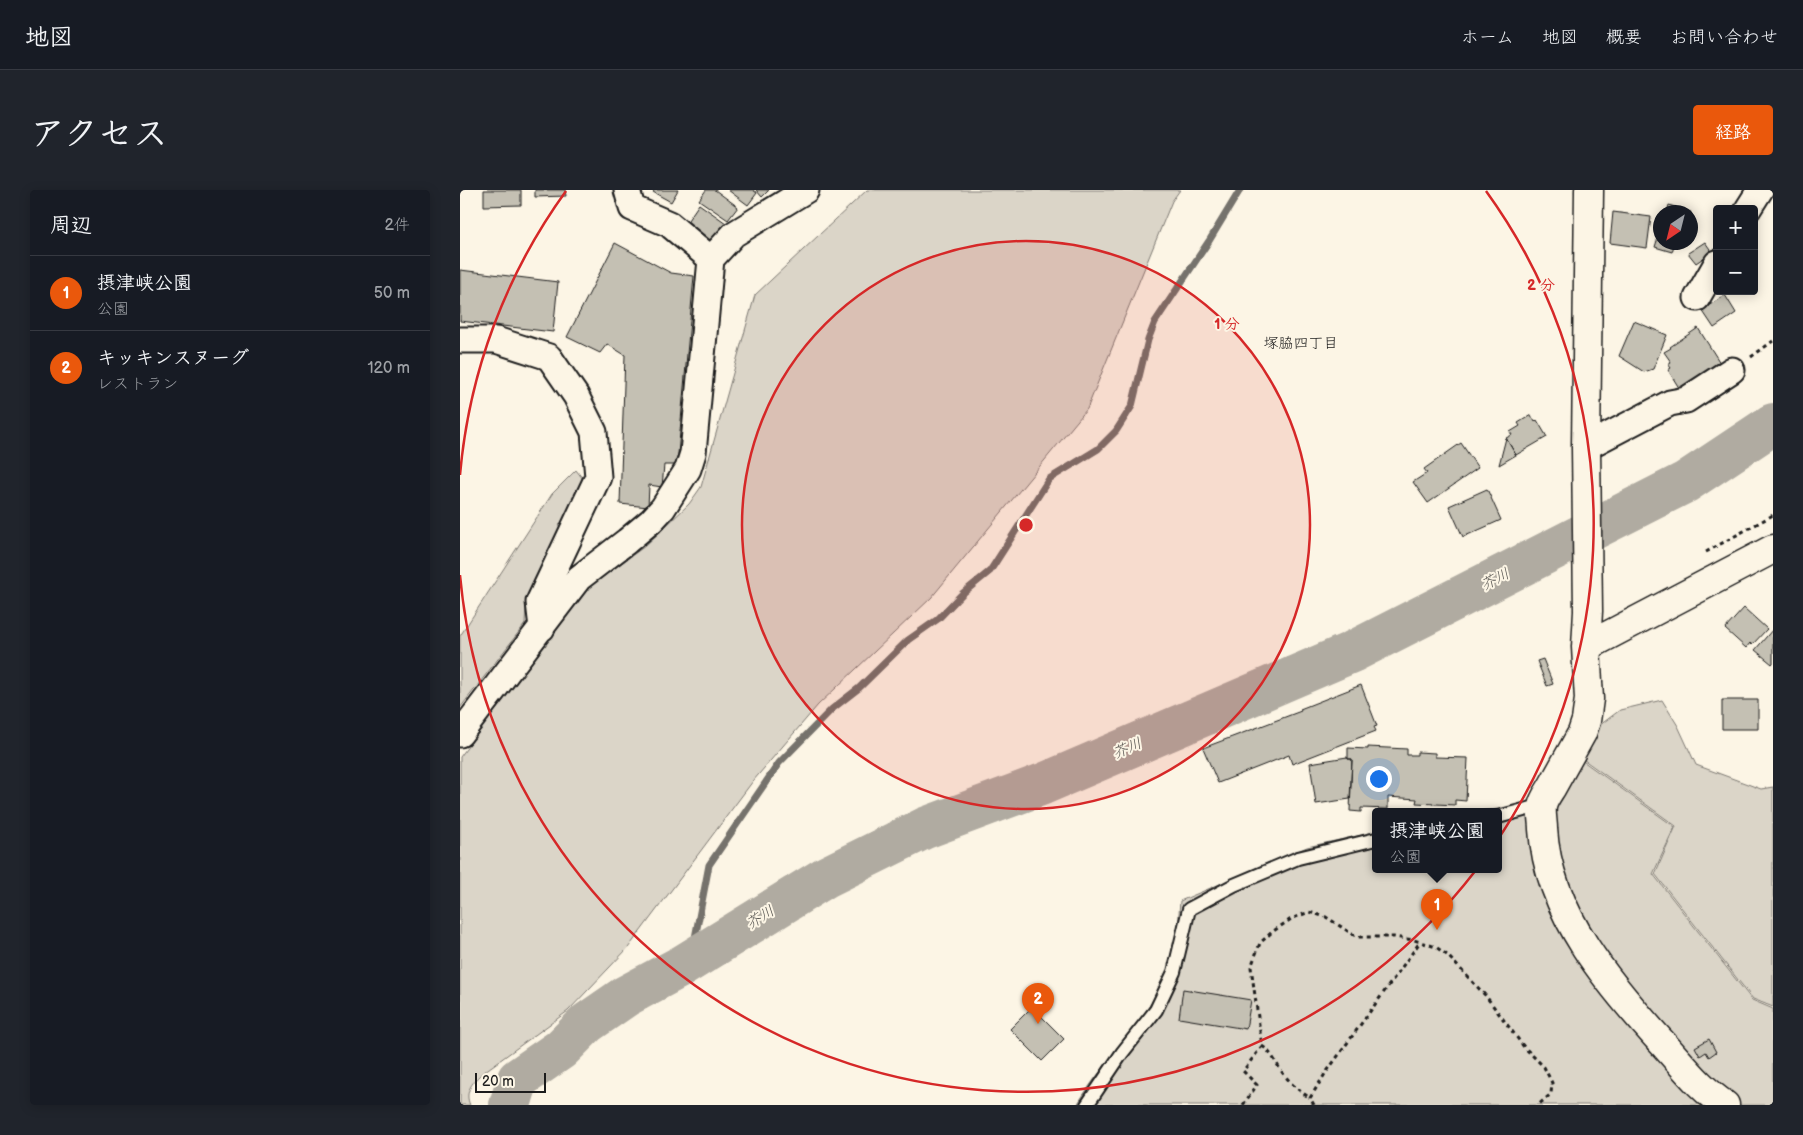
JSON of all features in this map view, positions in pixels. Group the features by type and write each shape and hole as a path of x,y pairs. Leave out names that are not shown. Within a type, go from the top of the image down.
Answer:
{"street":[{"path":"627,190 632,208 669,224 712,259"},
{"path":"460,734 578,578 651,521 673,493 688,469 693,452 712,259 734,234 806,190"},
{"path":"1589,190 1586,452 1588,611 1586,647 1590,699 1582,733 1542,806 1544,845 1549,870 1568,914 1603,974 1703,1088 1725,1105"},
{"path":"1751,205 1760,190"},
{"path":"1697,298 1713,270"},
{"path":"460,340 496,340 549,357 576,396 594,432 598,478 539,602 542,628"},
{"path":"1586,452 1670,403 1686,400 1732,370"},
{"path":"1586,647 1773,549"},
{"path":"1588,611 1605,623 1626,626"}],"lane":[{"path":"1502,816 1542,806"},
{"path":"1087,1105 1122,1053 1156,1010 1174,972 1189,909 1234,885 1298,858 1372,840"}],"path":[{"path":"1243,1105 1257,1085 1243,1071 1262,1046 1251,967 1260,944 1278,927 1291,919 1309,912 1326,917 1356,937 1394,937 1420,942 1436,947 1447,955 1485,995 1524,1047 1544,1067 1552,1083 1551,1094 1538,1105"},
{"path":"1310,1098 1325,1074 1420,942"},
{"path":"1262,1046 1269,1051 1286,1078 1310,1098 1314,1105"}],"shaded area":[{"path":"867,190 1180,190 1172,201 1087,409 931,598 818,705 753,781 628,948 568,1011 481,1074 468,1092 470,1105 460,1105 460,757 589,587 645,546 689,504 701,487 755,295"},
{"path":"576,470 583,479 526,602 525,624 460,708 460,636 552,494"},
{"path":"1662,700 1678,726 1696,765 1761,789 1773,787 1773,1007 1753,999 1655,874 1676,826 1580,757 1600,725 1620,710"},
{"path":"1580,759 1675,827 1653,874 1752,1000 1773,1009 1773,1105 1077,1105 1101,1070 1140,1020 1162,984 1175,950 1180,901 1307,847 1372,833 1372,873 1502,873 1502,809 1555,796"}],"building":[{"path":"484,190 521,190 521,205 484,206"},
{"path":"535,190 565,190 566,196 535,197"},
{"path":"654,190 678,190 671,202 653,192"},
{"path":"706,190 715,190 738,207 728,220 699,200"},
{"path":"728,190 753,190 757,193 748,205"},
{"path":"756,190 769,190 762,197"},
{"path":"699,204 726,223 712,242 686,223"},
{"path":"1613,212 1651,217 1647,248 1610,243"},
{"path":"1705,242 1712,252 1696,263 1688,253 1693,250 1698,250 1698,247"},
{"path":"615,243 671,273 694,276 677,465 664,465 662,487 649,485 648,507 620,504 625,355 607,344 600,353 567,337"},
{"path":"460,270 558,282 553,332 460,321"},
{"path":"1725,295 1736,313 1714,328 1702,310"},
{"path":"1634,321 1667,335 1653,369 1644,372 1619,356"},
{"path":"1698,328 1722,366 1681,391 1668,370 1671,368 1668,364 1671,362 1664,352"},
{"path":"1531,415 1535,422 1537,420 1547,437 1516,455 1506,438 1512,435 1510,432 1520,426 1518,423"},
{"path":"1506,438 1516,455 1499,465"},
{"path":"1461,443 1478,468 1428,503 1413,482 1427,473 1424,469"},
{"path":"1487,489 1501,520 1463,537 1449,506"},
{"path":"1744,608 1767,629 1752,645 1750,643 1746,648 1725,629"},
{"path":"1773,629 1773,663 1772,664 1755,650"},
{"path":"1543,659 1553,684 1547,686 1537,661"},
{"path":"1361,685 1377,726 1374,727 1376,731 1292,764 1289,755 1218,783 1203,748 1301,711 1300,709"},
{"path":"1722,700 1758,700 1758,729 1722,729"},
{"path":"1368,747 1407,749 1407,755 1417,755 1417,752 1435,753 1435,757 1468,758 1466,801 1455,800 1455,805 1416,803 1417,799 1388,797 1388,808 1361,808 1361,812 1350,811 1352,759 1348,759 1348,748 1368,749"},
{"path":"1347,757 1352,759 1350,799 1316,804 1310,763"},
{"path":"1183,989 1251,1000 1246,1029 1179,1018"},
{"path":"1032,1007 1064,1039 1042,1061 1010,1029"},
{"path":"1709,1039 1716,1052 1709,1057 1706,1052 1700,1056 1695,1047"}],"waterway":[{"path":"691,959 709,865 779,763 832,709 859,688 908,640 938,619 963,593 990,571 1049,479 1098,449 1116,431 1132,406 1148,340 1155,322 1209,241 1240,190"},
{"name":"芥川","path":"510,1105 518,1079 561,1049 587,1023 626,996 682,966 826,877 925,828 1043,784 1352,652 1686,482 1773,424"}],"place":[{"name":"摂津峡公園","path":"1437,930"},
{"name":"キッキンスヌーグ","path":"1038,1024"}],"district":[{"name":"塚脇四丁目","path":"1301,343"}]}
